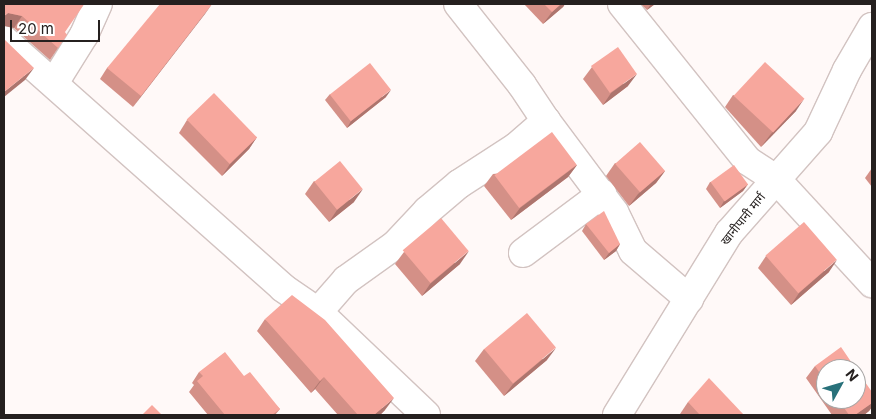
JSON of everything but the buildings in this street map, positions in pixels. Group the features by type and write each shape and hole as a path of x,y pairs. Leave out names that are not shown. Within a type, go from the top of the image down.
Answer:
{"street":[{"path":"54,83 84,36 98,4"},
{"path":"458,4 522,85 546,121 602,194 633,251 689,299"},
{"path":"622,4 748,160 776,179 871,278"},
{"name":"खानीपानी मार्ग","path":"617,415 729,233 818,132 847,70 872,27"},
{"path":"4,40 283,288 318,312 426,415"},
{"path":"318,312 346,280 395,245 433,206 459,184 516,147 546,121"},
{"path":"523,253 602,194"}]}
